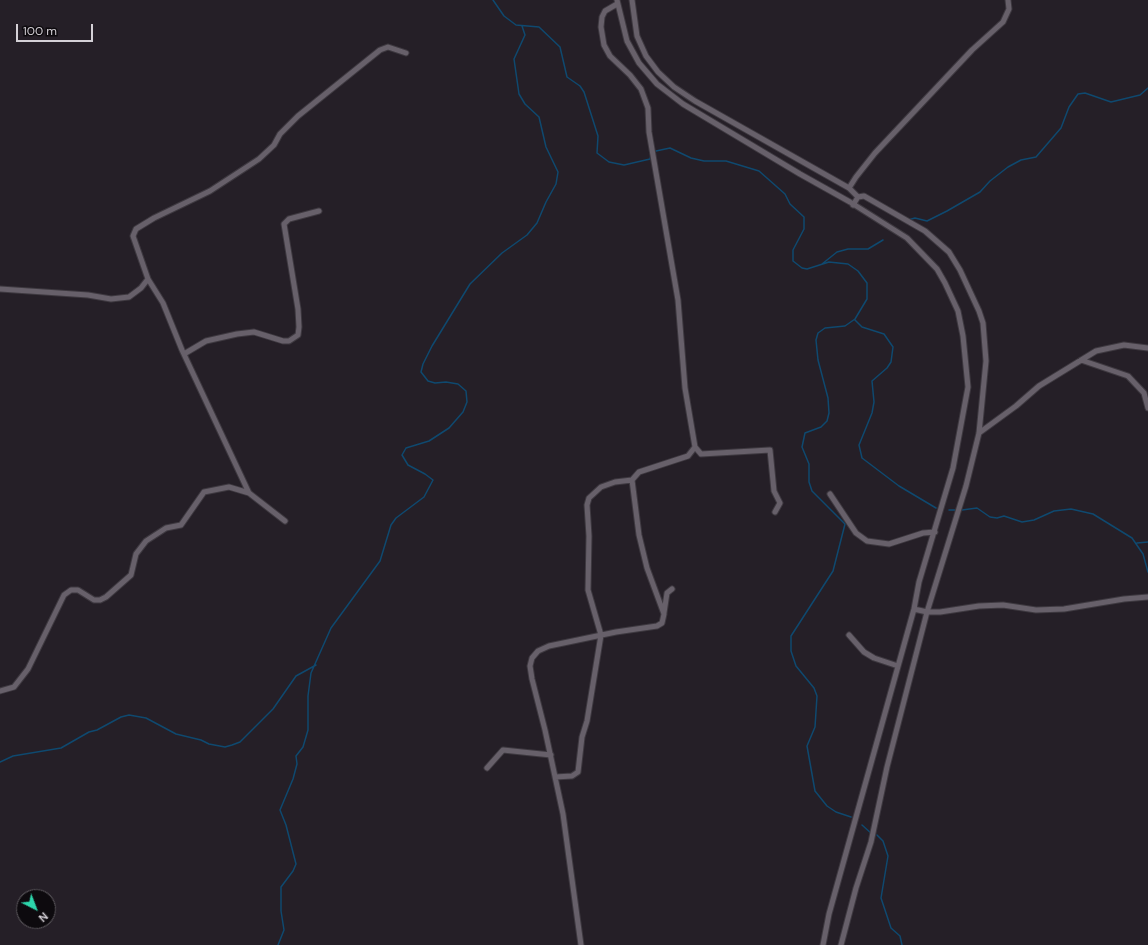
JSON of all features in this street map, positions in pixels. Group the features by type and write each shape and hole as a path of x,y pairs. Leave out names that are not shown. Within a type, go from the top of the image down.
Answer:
{"street":[{"path":"632,0 637,36 646,56 658,72 674,86 695,101 849,188 858,197"},
{"path":"849,188 852,181 875,153 972,50 1003,22 1009,9 1008,0"},
{"path":"775,512 780,503 774,491 770,450 701,454 695,447 685,388 678,300 649,132 648,108 641,89 630,75 610,56 604,45 601,27 602,17 605,11 617,2 627,41 639,63 657,84 683,104 907,238 937,269 958,311 963,336 968,387 953,468 936,532 920,582 914,609 829,914 823,945"},
{"path":"249,493 184,354 163,303 148,279 133,236 136,229 154,218 210,191 259,159 274,145 280,134 298,116 380,50 388,47 406,53"},
{"path":"841,945 856,888 871,842 887,767 927,612 966,486 979,433 986,361 983,323 960,270 949,252 930,235 864,196 858,197 853,205"},
{"path":"184,354 206,341 238,334 254,332 283,340 289,340 298,335 299,327 294,278 284,224 288,219 319,211"},
{"path":"0,289 122,298 129,297 137,292 148,279"},
{"path":"979,433 1016,406 1038,386 1096,351 1113,346 1124,345 1148,348"},
{"path":"1081,360 1128,376 1144,393 1148,408"},
{"path":"555,777 572,776 578,772 582,737 587,721 601,635 588,590 589,536 587,505 589,498 601,487 615,482 632,480 639,472 688,456 695,447"},
{"path":"632,480 639,535 644,556 664,614"},
{"path":"0,691 14,687 28,669 64,594 70,590 78,590 94,600 100,600 106,597 131,574 136,554 146,541 166,528 182,525 204,492 229,487 249,493 285,521"},
{"path":"830,494 856,533 867,542 889,544 918,535 936,532"},
{"path":"582,945 563,814 551,755 532,679 530,666 532,658 538,651 549,646 601,635 657,626 662,623 667,593 672,589"},
{"path":"914,609 927,612 1003,605 1036,610 1064,609 1118,600 1148,597"},
{"path":"849,635 864,652 874,658 898,666"},
{"path":"486,768 503,750 551,755"}],"waterway":[{"path":"493,0 504,16 516,25 539,27 560,47 567,77 580,86 584,92 598,136 597,153 609,162 624,165 650,159 651,155"},
{"path":"278,945 284,930 281,911 281,887 293,871 296,864 286,825 280,810 293,779 297,764 296,756 303,747 308,730 308,696 311,673 331,628 380,561 391,525 396,518 424,497 433,480 408,465 402,455 406,448 429,441 449,428 463,412 467,402 466,391 458,384 446,382 435,383 428,381 421,372 423,364 432,346 470,284 502,253 527,235 537,223 556,184 558,172 546,147 539,117 525,104 519,94 514,59 525,35 522,26"},
{"path":"908,220 915,218 927,221 980,192 990,181 1008,167 1021,160 1036,157 1061,128 1069,107 1078,94 1085,93 1111,102 1140,95 1148,88"},
{"path":"656,151 670,148 691,158 704,161 726,161 759,171 785,194 790,204 804,217 804,229 793,250 793,261 802,268 807,269 829,262 848,264 858,271 867,283 867,299 855,319 845,326 825,328 818,333 816,340 818,360 828,398 829,413 827,421 821,427 805,433 802,447 809,464 809,482 812,491 845,524 833,571 791,636 791,651 796,666 814,688 817,696 815,727 807,746 815,791 827,806 836,812 851,817"},
{"path":"822,264 837,252 848,249 868,249 883,240"},
{"path":"855,320 862,327 884,334 893,347 891,362 887,368 872,381 874,402 872,413 859,445 862,458 899,486 936,508"},
{"path":"962,510 977,508 990,517 997,518 1004,516 1022,522 1034,520 1054,511 1071,509 1093,514 1132,538 1143,554 1148,572"},
{"path":"949,510 957,510"},
{"path":"1137,543 1148,542"},
{"path":"0,762 13,756 61,748 89,732 97,730 121,717 129,715 146,718 176,734 201,740 209,744 225,747 232,745 240,742 273,709 296,676 316,665"},
{"path":"862,825 872,834"},
{"path":"877,835 883,841 888,856 881,898 891,928 900,936 902,945"}]}
